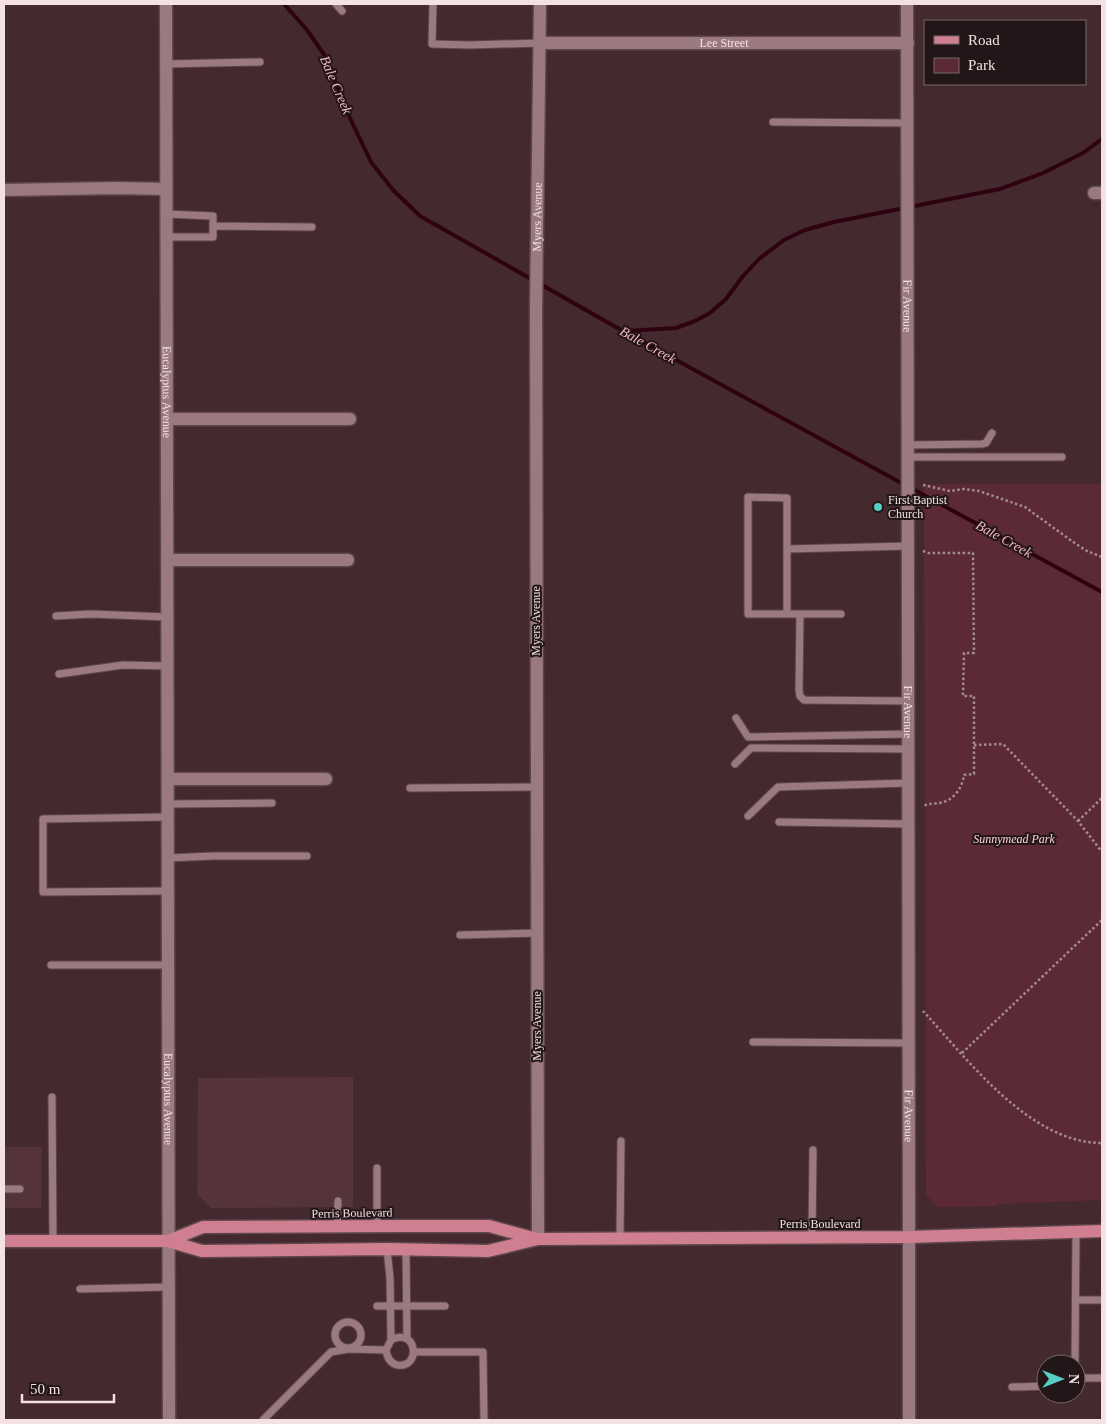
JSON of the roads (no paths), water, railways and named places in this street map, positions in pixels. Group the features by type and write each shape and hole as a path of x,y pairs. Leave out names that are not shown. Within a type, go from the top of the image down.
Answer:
{"main road":[{"name":"Perris Boulevard","path":"168,1240 203,1227 377,1226 489,1226 538,1239"},
{"name":"Perris Boulevard","path":"4,1241 168,1240 202,1251 387,1249 488,1251 538,1239 909,1237 1102,1231"}],"street":[{"name":"Eucalyptus Avenue","path":"166,4 169,1420"},
{"name":"Myers Avenue","path":"538,1239 536,266 540,4"},
{"name":"Fir Avenue","path":"907,4 909,1420"},
{"name":"Lee Street","path":"540,43 908,44"},
{"path":"4,190 117,188 166,190"},
{"path":"167,419 350,419"},
{"path":"167,560 348,560"},
{"path":"168,779 326,779"}],"lane":[{"path":"336,4 342,11"},
{"path":"433,4 432,44 540,43"},
{"path":"166,64 260,62"},
{"path":"773,122 908,123"},
{"path":"166,214 213,216 213,237 166,237"},
{"path":"213,226 312,226"},
{"path":"909,451 982,444 986,443 992,433"},
{"path":"909,451 1062,457"},
{"path":"787,614 787,498 748,497 748,614 787,614 841,614"},
{"path":"787,549 909,546"},
{"path":"56,616 91,614 167,617"},
{"path":"800,614 799,690 800,696 804,700 909,702"},
{"path":"59,674 124,665 168,666"},
{"path":"736,718 748,737 909,734"},
{"path":"734,764 751,748 909,750"},
{"path":"748,816 778,787 909,783"},
{"path":"410,788 537,787"},
{"path":"168,891 43,892 43,819 272,803"},
{"path":"779,822 909,824"},
{"path":"168,858 306,856"},
{"path":"460,935 537,933"},
{"path":"51,965 168,965"},
{"path":"753,1042 909,1043"},
{"path":"52,1097 53,1241"},
{"path":"620,1238 621,1141"},
{"path":"812,1238 813,1150"},
{"path":"376,1168 377,1226"},
{"path":"4,1189 20,1189"},
{"path":"337,1227 338,1201"},
{"path":"1075,1354 1076,1232"},
{"path":"387,1249 391,1340 386,1350 389,1360 394,1364 404,1365 409,1362 413,1358 414,1347 407,1339 402,1337 391,1340"},
{"path":"406,1250 407,1339"},
{"path":"80,1289 169,1287"},
{"path":"1076,1300 1102,1300"},
{"path":"376,1306 445,1306"},
{"path":"263,1420 331,1352 349,1349 386,1350"},
{"path":"414,1352 483,1352 484,1420"},
{"path":"1086,1378 1102,1378"},
{"path":"1012,1387 1036,1386"}],"waterway":[{"name":"Bale Creek","path":"284,4 307,30 325,56 349,116 371,162 393,190 420,216 623,331 905,485"},
{"path":"625,331 676,328 710,313 726,299 743,276 759,259 784,240 805,230 834,222 1000,189 1043,173 1083,153 1102,139"},
{"name":"Bale Creek","path":"911,488 1102,592"}],"place":[{"name":"First Baptist Church","path":"878,507"}],"park label":[{"name":"Sunnymead Park","path":"1014,839"}]}
